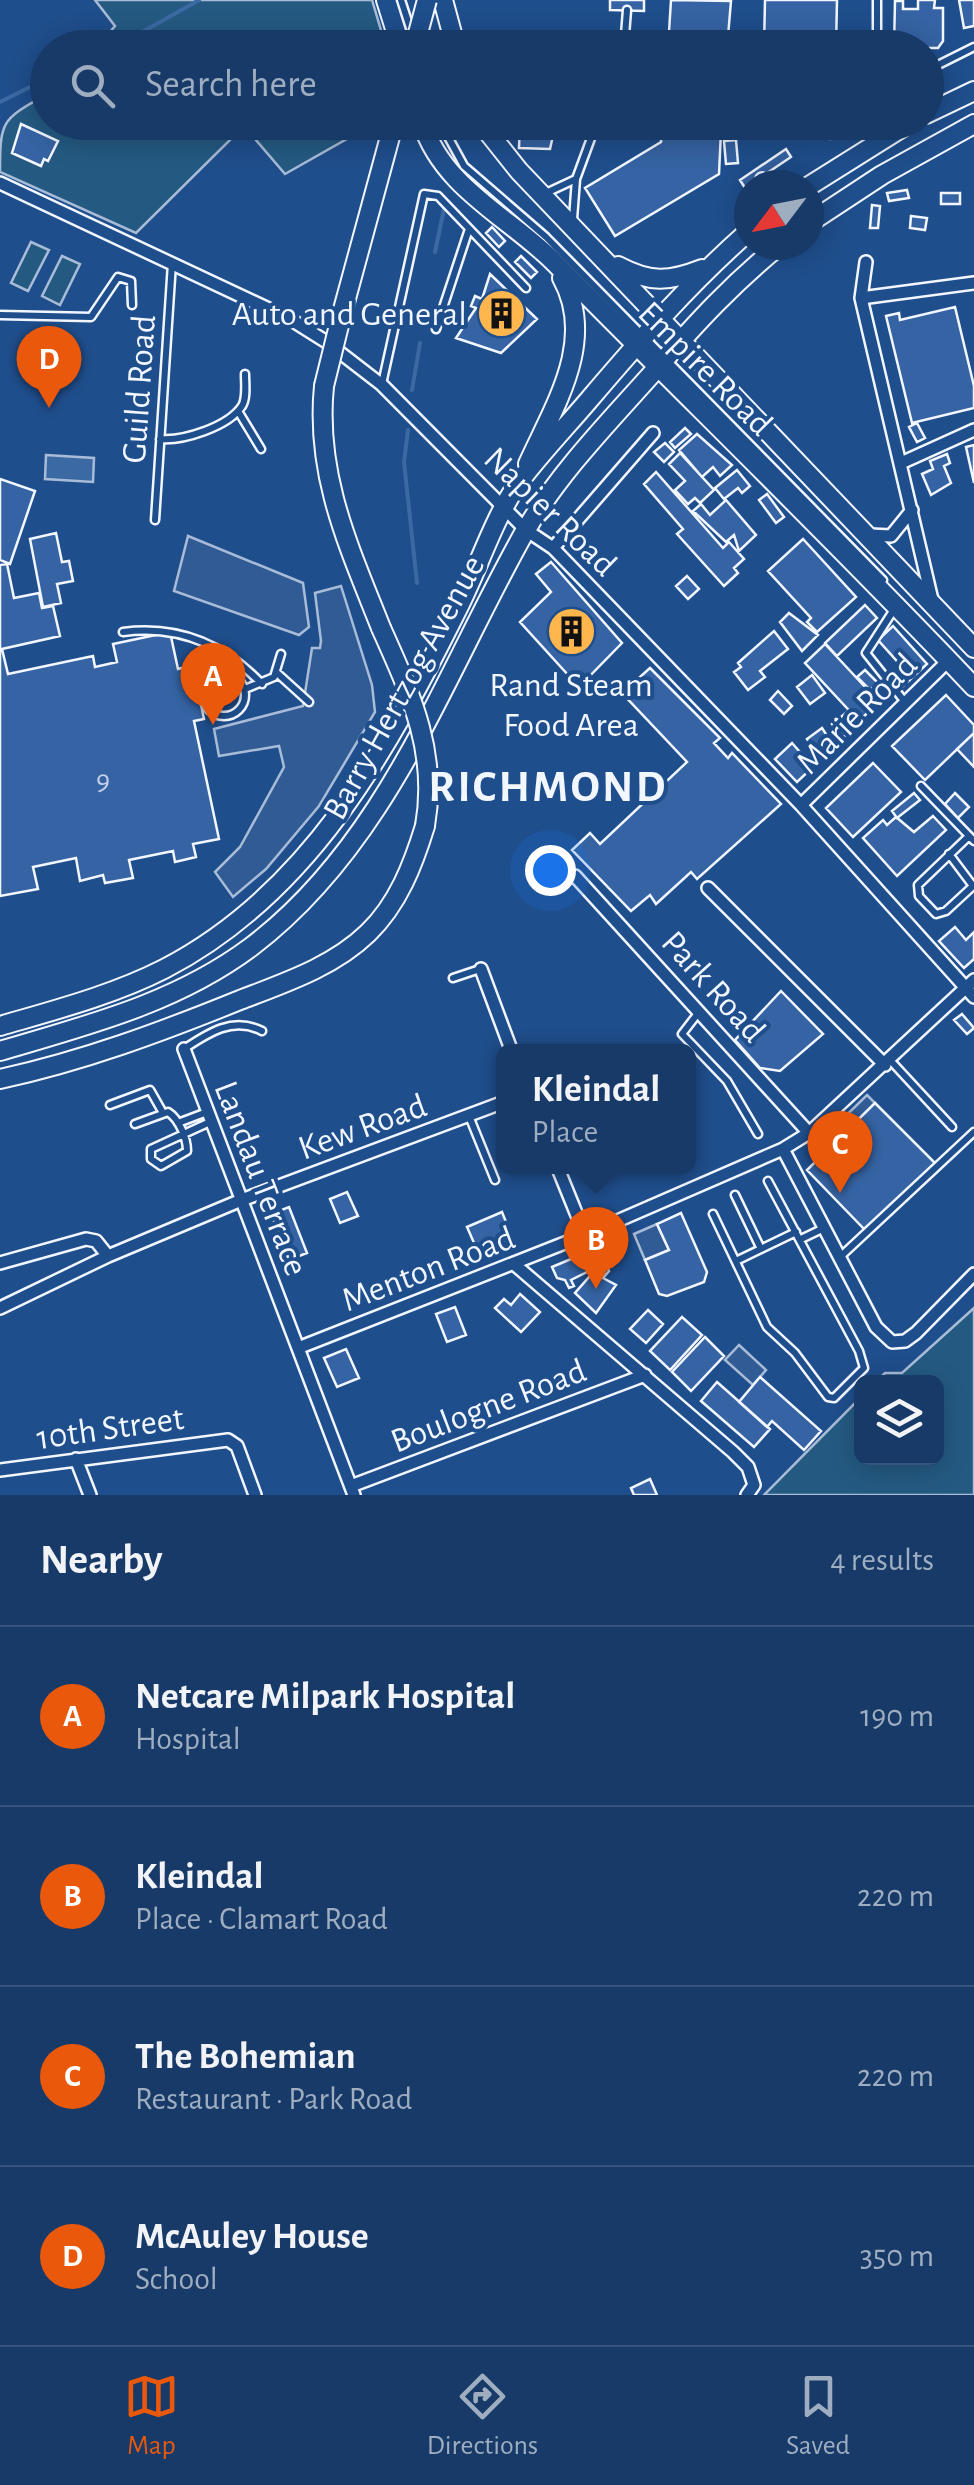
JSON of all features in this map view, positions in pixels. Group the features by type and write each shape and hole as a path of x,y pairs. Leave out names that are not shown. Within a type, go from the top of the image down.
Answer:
{"main road":[{"path":"386,0 395,30"},
{"path":"420,30 427,0"},
{"path":"443,0 451,30"},
{"path":"944,105 974,91"},
{"path":"824,213 895,167 974,124"},
{"path":"0,1079 113,1049 330,961 369,932 384,915 414,863 424,826 430,775 424,728 327,487 321,440 324,386 389,140"},
{"name":"Empire Road","path":"431,140 440,160 460,183 641,341 974,687"},
{"name":"Empire Road","path":"495,140 542,195 974,648"},
{"path":"824,177 882,140"},
{"name":"Barry Hertzog Avenue","path":"0,1026 167,968 215,939 284,882 351,802 371,770 456,612 519,483 659,318 734,244"},
{"path":"604,260 640,277 664,282 708,267"},
{"name":"Barry Hertzog Avenue","path":"0,1050 117,1017 178,992 250,947 289,914 345,854 384,798 526,530 593,440 661,362 732,284 762,260"},
{"path":"519,483 561,392 576,345 574,301 553,261"}],"street":[{"name":"Napier Road","path":"0,182 290,319 382,384 526,530 553,548 971,988"},
{"path":"866,262 861,298 934,606"},
{"path":"861,298 974,283"},
{"path":"901,463 974,430"},
{"path":"553,548 653,433"},
{"path":"861,532 879,538 891,536 912,510"},
{"name":"Marie Road","path":"801,806 949,660"},
{"name":"Park Road","path":"575,876 809,1134"},
{"path":"708,888 887,1062"},
{"path":"481,969 509,1044"},
{"name":"Menton Road","path":"298,1348 584,1236 783,1149 809,1134 971,988"},
{"name":"Landau Terrace","path":"184,1049 352,1490"},
{"name":"Kew Road","path":"0,1308 108,1256 239,1201 496,1105"},
{"path":"783,1149 876,1327 892,1342 905,1342 974,1274"},
{"path":"560,1174 584,1236"},
{"path":"0,1263 28,1259 86,1239 96,1241 108,1256"},
{"path":"514,1264 733,1452 748,1467 750,1490"},
{"name":"Boulogne Road","path":"352,1490 645,1375"},
{"name":"10th Street","path":"0,1470 228,1440 237,1446 255,1495"},
{"path":"76,1459 90,1495"}],"lane":[{"path":"401,0 410,30"},
{"path":"877,0 877,30"},
{"path":"625,30 626,10"},
{"path":"944,62 974,46"},
{"path":"450,140 464,166 546,237 641,341"},
{"path":"573,226 576,179 590,140"},
{"path":"542,195 576,179"},
{"path":"382,384 422,196 426,192 438,196 526,288"},
{"path":"436,329 469,228"},
{"name":"Guild Road","path":"155,520 172,262"},
{"path":"0,315 92,316 118,277 132,281 132,305"},
{"path":"661,362 974,675"},
{"path":"160,439 186,440 238,411 245,401 245,374"},
{"path":"238,411 261,449"},
{"path":"896,607 866,653 906,702"},
{"path":"123,632 171,630 220,651 262,684"},
{"path":"245,689 262,684 277,673 282,654"},
{"path":"277,673 309,702"},
{"path":"231,674 245,689 242,703 230,716 214,716 208,710 204,690 208,676 231,674"},
{"path":"922,786 972,838 950,854 917,890 940,914 973,886 950,854"},
{"path":"452,978 481,969"},
{"path":"692,1044 682,1034 700,1012"},
{"path":"184,1049 229,1026 244,1023 262,1030"},
{"path":"696,1049 727,1081 758,1134"},
{"path":"887,1062 952,1127"},
{"path":"110,1104 150,1090 164,1114"},
{"path":"135,1124 171,1113 182,1132 186,1153 167,1164 154,1163 150,1149 182,1132 209,1117"},
{"path":"468,1116 494,1180"},
{"path":"178,1123 209,1117"},
{"path":"838,1259 974,1132"},
{"path":"713,1214 767,1327 795,1353 828,1397 834,1398 864,1368 768,1181"},
{"path":"735,1195 761,1249"},
{"path":"736,1261 824,1228"}],"shaded area":[{"path":"95,0 372,0 381,30 112,30 115,26"},
{"path":"30,104 30,140 230,140 136,233 0,172 3,131"},
{"path":"256,140 345,140 285,174"},
{"path":"31,242 49,250 28,291 11,283"},
{"path":"62,256 80,264 60,305 42,296"},
{"path":"46,455 94,458 93,482 45,479"},
{"path":"188,536 303,583 309,627 299,635 174,591"},
{"path":"341,586 372,685 375,712 319,806 266,869 233,897 215,872 240,847 284,767 279,746 219,756 214,729 303,706 312,648 320,648 321,641 315,593"},
{"path":"867,1095 875,1103 828,1150 816,1145"},
{"path":"657,1224 669,1250 645,1260 634,1234"},
{"path":"974,1308 974,1495 764,1495 854,1404 854,1465 944,1465 944,1375 883,1375 902,1373"},
{"path":"739,1345 766,1370 753,1385 725,1360"}],"building":[{"path":"610,0 644,0 644,11 610,10"},
{"path":"671,0 731,1 729,30 669,30"},
{"path":"765,0 837,0 836,30 764,30"},
{"path":"918,0 935,0 934,8 943,8 943,30 894,30 895,1 903,1 903,9 918,9"},
{"path":"959,0 974,0 974,26 964,28"},
{"path":"21,124 30,128 30,140 58,141 41,166 12,153"},
{"path":"519,140 552,140 550,149 519,148"},
{"path":"721,140 719,174 615,236 585,188 661,142"},
{"path":"736,140 738,163 726,164 724,141"},
{"path":"786,149 791,157 772,170 755,170"},
{"path":"907,190 909,198 889,201 887,193"},
{"path":"941,193 960,193 960,204 941,204"},
{"path":"872,205 880,206 878,228 870,228"},
{"path":"911,216 927,218 925,230 910,228"},
{"path":"492,227 505,241 499,247 486,233"},
{"path":"521,256 537,272 531,278 515,262"},
{"name":"Auto and General","path":"490,274 537,319 501,353 456,338 476,308 471,306 475,296 482,299"},
{"path":"955,307 974,386 974,408 912,423 886,316 899,313 900,320"},
{"path":"917,423 925,438 917,442 909,427"},
{"path":"685,428 691,434 675,448 670,442"},
{"path":"697,434 732,465 720,476 713,467 702,477 679,450"},
{"path":"665,443 674,452 664,462 654,452"},
{"path":"974,445 974,483 966,447"},
{"path":"680,453 714,490 700,503 695,498 688,504 675,490 685,481 669,464"},
{"path":"947,454 950,463 944,466 951,483 931,495 922,474 933,469 930,461"},
{"path":"737,470 750,486 742,493 738,488 724,499 715,488"},
{"path":"656,472 723,548 729,542 744,559 734,568 738,573 724,586 677,534 683,529 644,484"},
{"path":"0,479 35,491 10,564 0,560"},
{"path":"767,494 784,517 776,523 759,500"},
{"path":"726,500 756,535 739,551 734,535 726,542 693,511 701,504 710,515"},
{"path":"56,533 62,562 69,561 73,581 57,584 61,603 43,607 30,539"},
{"path":"803,539 856,597 817,632 807,622 811,618 768,571"},
{"name":"Rand Steam Food Area","path":"551,562 622,643 579,687 520,622 551,592 536,574"},
{"path":"7,564 14,598 39,593 42,608 53,606 60,636 2,649 8,674 93,656 95,667 117,662 113,644 170,632 178,669 193,665 204,719 194,721 219,839 193,844 196,857 175,862 173,851 129,860 133,878 105,883 103,875 80,881 76,858 33,867 38,889 0,896 0,565"},
{"path":"687,576 699,589 688,599 676,586"},
{"path":"865,605 877,618 837,656 825,643"},
{"path":"789,613 818,635 802,651 780,622"},
{"path":"893,626 927,664 900,689 891,679 903,668 878,640"},
{"path":"774,631 788,649 760,671 765,677 748,690 734,672 741,667 738,663"},
{"path":"825,644 879,702 859,721 805,663"},
{"path":"650,668 720,738 714,743 728,758 732,753 781,804 697,879 691,872 656,904 650,895 631,911 572,850 590,833 600,844 687,762 622,693"},
{"path":"865,670 878,683 870,690 857,677"},
{"path":"812,675 825,693 810,704 797,687"},
{"path":"778,691 792,706 784,714 770,700"},
{"path":"946,695 974,725 974,733 925,780 892,746"},
{"path":"847,712 857,726 842,738 832,724"},
{"path":"822,728 835,748 820,758 807,739"},
{"path":"974,733 974,767 957,749"},
{"path":"792,743 813,767 797,782 775,759"},
{"path":"873,763 901,792 853,837 826,808"},
{"path":"914,793 920,800 897,818 892,811"},
{"path":"955,793 969,807 958,818 945,804"},
{"path":"933,816 946,830 897,876 863,838 883,820 887,825 896,817 914,832"},
{"path":"955,927 966,940 974,932 974,959 964,968 939,941"},
{"path":"781,991 823,1034 780,1071 760,1068 735,1040"},
{"path":"962,1014 974,1028 967,1034 954,1020"},
{"path":"875,1103 935,1163 866,1231 807,1170"},
{"path":"347,1192 358,1216 340,1223 330,1199"},
{"path":"289,1207 307,1253 289,1260 271,1214"},
{"path":"502,1212 512,1237 478,1252 467,1227"},
{"path":"681,1213 707,1272 704,1282 667,1296 659,1294 645,1260 669,1250 657,1224"},
{"path":"590,1251 595,1268 571,1280 574,1286 569,1288 565,1280 557,1278 552,1267"},
{"path":"604,1260 609,1271 603,1278 616,1285 596,1313 575,1293"},
{"path":"520,1294 540,1312 521,1332 495,1308 504,1299 511,1305"},
{"path":"455,1307 466,1335 447,1342 436,1314"},
{"path":"648,1310 663,1324 646,1343 630,1329"},
{"path":"682,1317 702,1335 670,1370 650,1351"},
{"path":"705,1337 724,1356 691,1391 672,1372"},
{"path":"346,1349 359,1378 337,1387 324,1358"},
{"path":"760,1377 821,1431 804,1450 772,1421 767,1427 739,1402"},
{"path":"717,1382 770,1429 754,1447 701,1401"},
{"path":"650,1479 657,1495 634,1495 631,1488"}],"waterway":[{"path":"146,30 199,0"},
{"path":"0,102 30,87"},
{"path":"435,252 444,209"},
{"path":"412,390 420,343"},
{"path":"408,430 404,462 417,583"}],"place":[{"name":"Auto and General","path":"502,313"},
{"name":"McAuley House","path":"49,408"},
{"name":"Rand Steam Food Area","path":"571,632"},
{"name":"Netcare Milpark Hospital","path":"213,725"},
{"name":"The Bohemian","path":"840,1193"},
{"name":"Kleindal","path":"596,1289"}],"district":[{"name":"RICHMOND","path":"548,785"}]}
